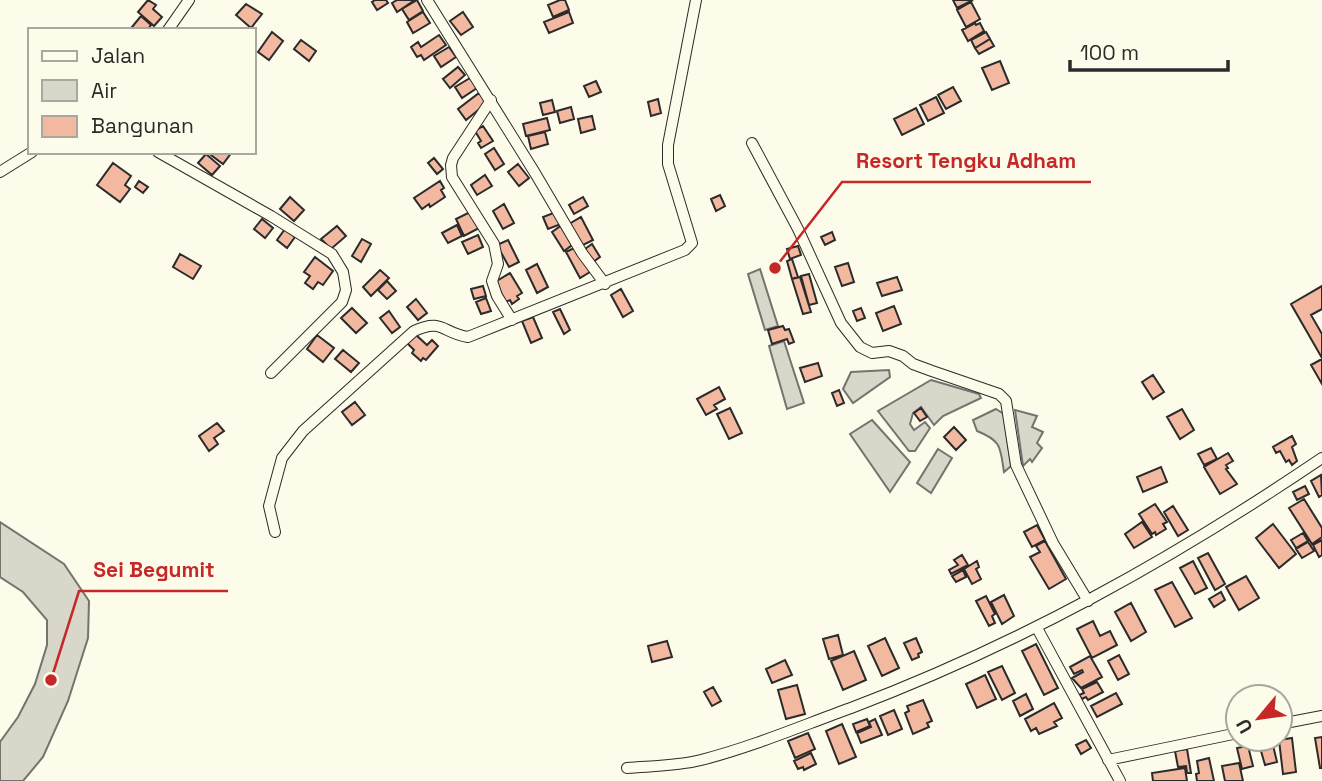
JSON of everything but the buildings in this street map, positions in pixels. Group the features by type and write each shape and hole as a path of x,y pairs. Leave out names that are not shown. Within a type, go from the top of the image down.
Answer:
{"street":[{"path":"169,28 189,0"},
{"path":"427,0 491,100 582,253 605,284"},
{"path":"275,532 269,506 282,458 303,431 414,331 427,325 437,325 468,337 605,284 685,250 692,243 668,164 668,145 696,0"},
{"path":"491,100 453,158 451,171 452,177 494,244 498,264 492,281 497,296 512,320"},
{"path":"752,143 798,229 841,323 860,348 872,353 889,351 903,356 913,364 999,394 1006,401 1016,465 1053,543 1088,601"},
{"path":"0,172 29,154"},
{"path":"161,154 314,242 332,254 343,272 346,290 342,302 271,373"},
{"path":"627,768 699,761 914,684 1037,628 1149,568 1262,499 1322,458"},
{"path":"1037,628 1120,781"},
{"path":"1294,721 1322,716"},
{"path":"1108,760 1224,736"}],"water":[{"path":"760,269 778,326 765,330 748,274"},
{"path":"784,341 804,403 787,409 769,346"},
{"path":"889,370 890,377 853,403 843,389 851,372"},
{"path":"931,380 979,394 981,398 943,416 934,425 921,407 913,413 910,424 914,430 925,422 930,428 915,451 909,451 878,411"},
{"path":"996,409 1004,414 1011,466 1004,472 998,446 991,438 977,431 973,420"},
{"path":"1015,410 1037,416 1032,427 1043,432 1037,443 1042,448 1032,462 1030,459 1023,466"},
{"path":"872,420 910,462 890,492 850,434"},
{"path":"938,449 952,458 931,493 917,483"},
{"path":"0,522 64,564 89,601 88,638 68,701 43,757 23,781 0,781 0,742 18,717 35,684 47,645 47,620 23,592 0,577"}],"place":[{"name":"Resort Tengku Adham","path":"775,268"},
{"name":"Sei Begumit","path":"51,680"}]}
